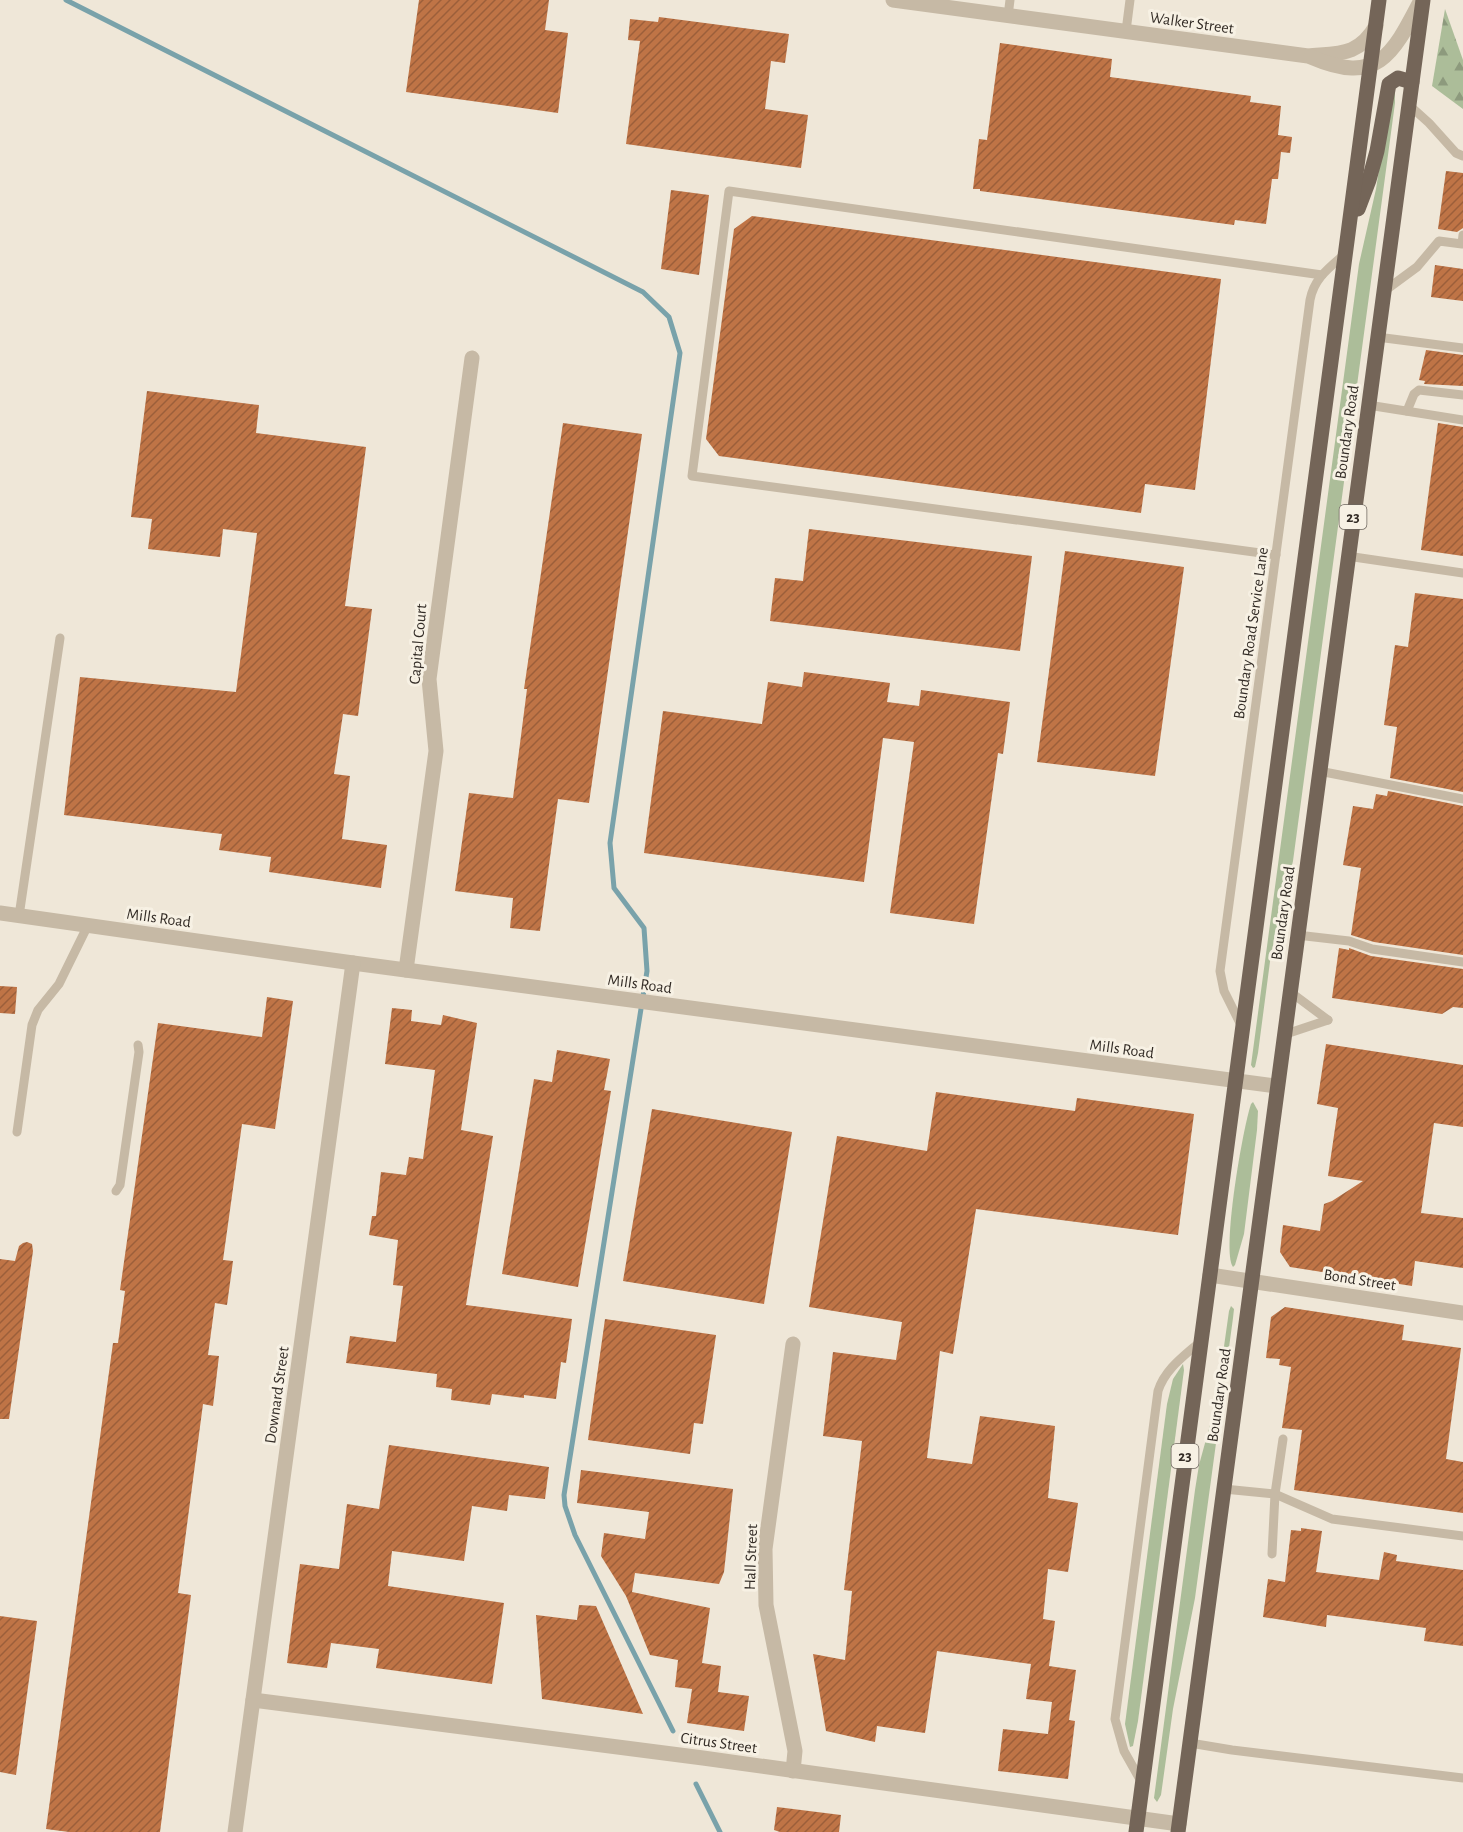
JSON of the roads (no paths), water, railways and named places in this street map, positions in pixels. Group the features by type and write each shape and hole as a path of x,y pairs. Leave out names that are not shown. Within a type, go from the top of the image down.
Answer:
{"main road":[{"name":"Boundary Road","path":"1136,1825 1379,0"},
{"name":"Boundary Road","path":"1179,1828 1422,0"},
{"path":"1349,231 1369,180 1377,151 1389,84 1398,78 1412,82"}],"street":[{"name":"Walker Street","path":"893,0 1009,8 1126,31 1308,56 1353,50 1370,36 1376,26"},
{"path":"1370,66 1391,52 1422,0"},
{"name":"Walker Street","path":"1308,56 1328,65 1356,69 1370,66"},
{"name":"Capital Court","path":"406,970 436,751 429,679 472,358"},
{"name":"Mills Road","path":"0,913 353,963 1276,1086"},
{"name":"Downard Street","path":"235,1832 353,963"},
{"name":"Bond Street","path":"1210,1275 1463,1313"},
{"name":"Hall Street","path":"793,1344 765,1549 766,1605 795,1751 793,1771"},
{"name":"Citrus Street","path":"253,1700 703,1758 1136,1825 1179,1828"}],"lane":[{"path":"1126,31 1130,0"},
{"path":"1409,105 1456,153 1463,156"},
{"path":"1276,555 692,476 729,191 1322,275"},
{"path":"1383,292 1417,267 1439,241 1462,241"},
{"name":"Boundary Road Service Lane","path":"1242,1028 1224,991 1220,971 1310,300 1312,291 1322,275 1346,252"},
{"path":"1377,337 1463,348"},
{"path":"1407,411 1414,394 1419,390 1463,395"},
{"path":"1368,405 1463,420"},
{"path":"1347,556 1463,573"},
{"path":"19,916 60,638"},
{"path":"1319,771 1463,799"},
{"path":"17,1132 32,1025 38,1010 59,984 88,925"},
{"path":"1297,935 1348,941 1372,949 1463,962"},
{"path":"1284,1035 1328,1020 1289,992"},
{"path":"116,1191 120,1185 139,1052 138,1045"},
{"path":"1142,1783 1124,1751 1115,1719 1158,1391 1165,1375 1175,1363 1201,1341"},
{"path":"1272,1554 1275,1494 1283,1438"},
{"path":"1224,1489 1275,1494 1332,1519 1463,1536"},
{"path":"1190,1743 1463,1778"}],"waterway":[{"path":"66,0 643,292 669,317 680,353 610,843 614,888 644,928 647,971 564,1495 565,1506 575,1535 673,1731"},
{"path":"696,1784 720,1832"}]}
